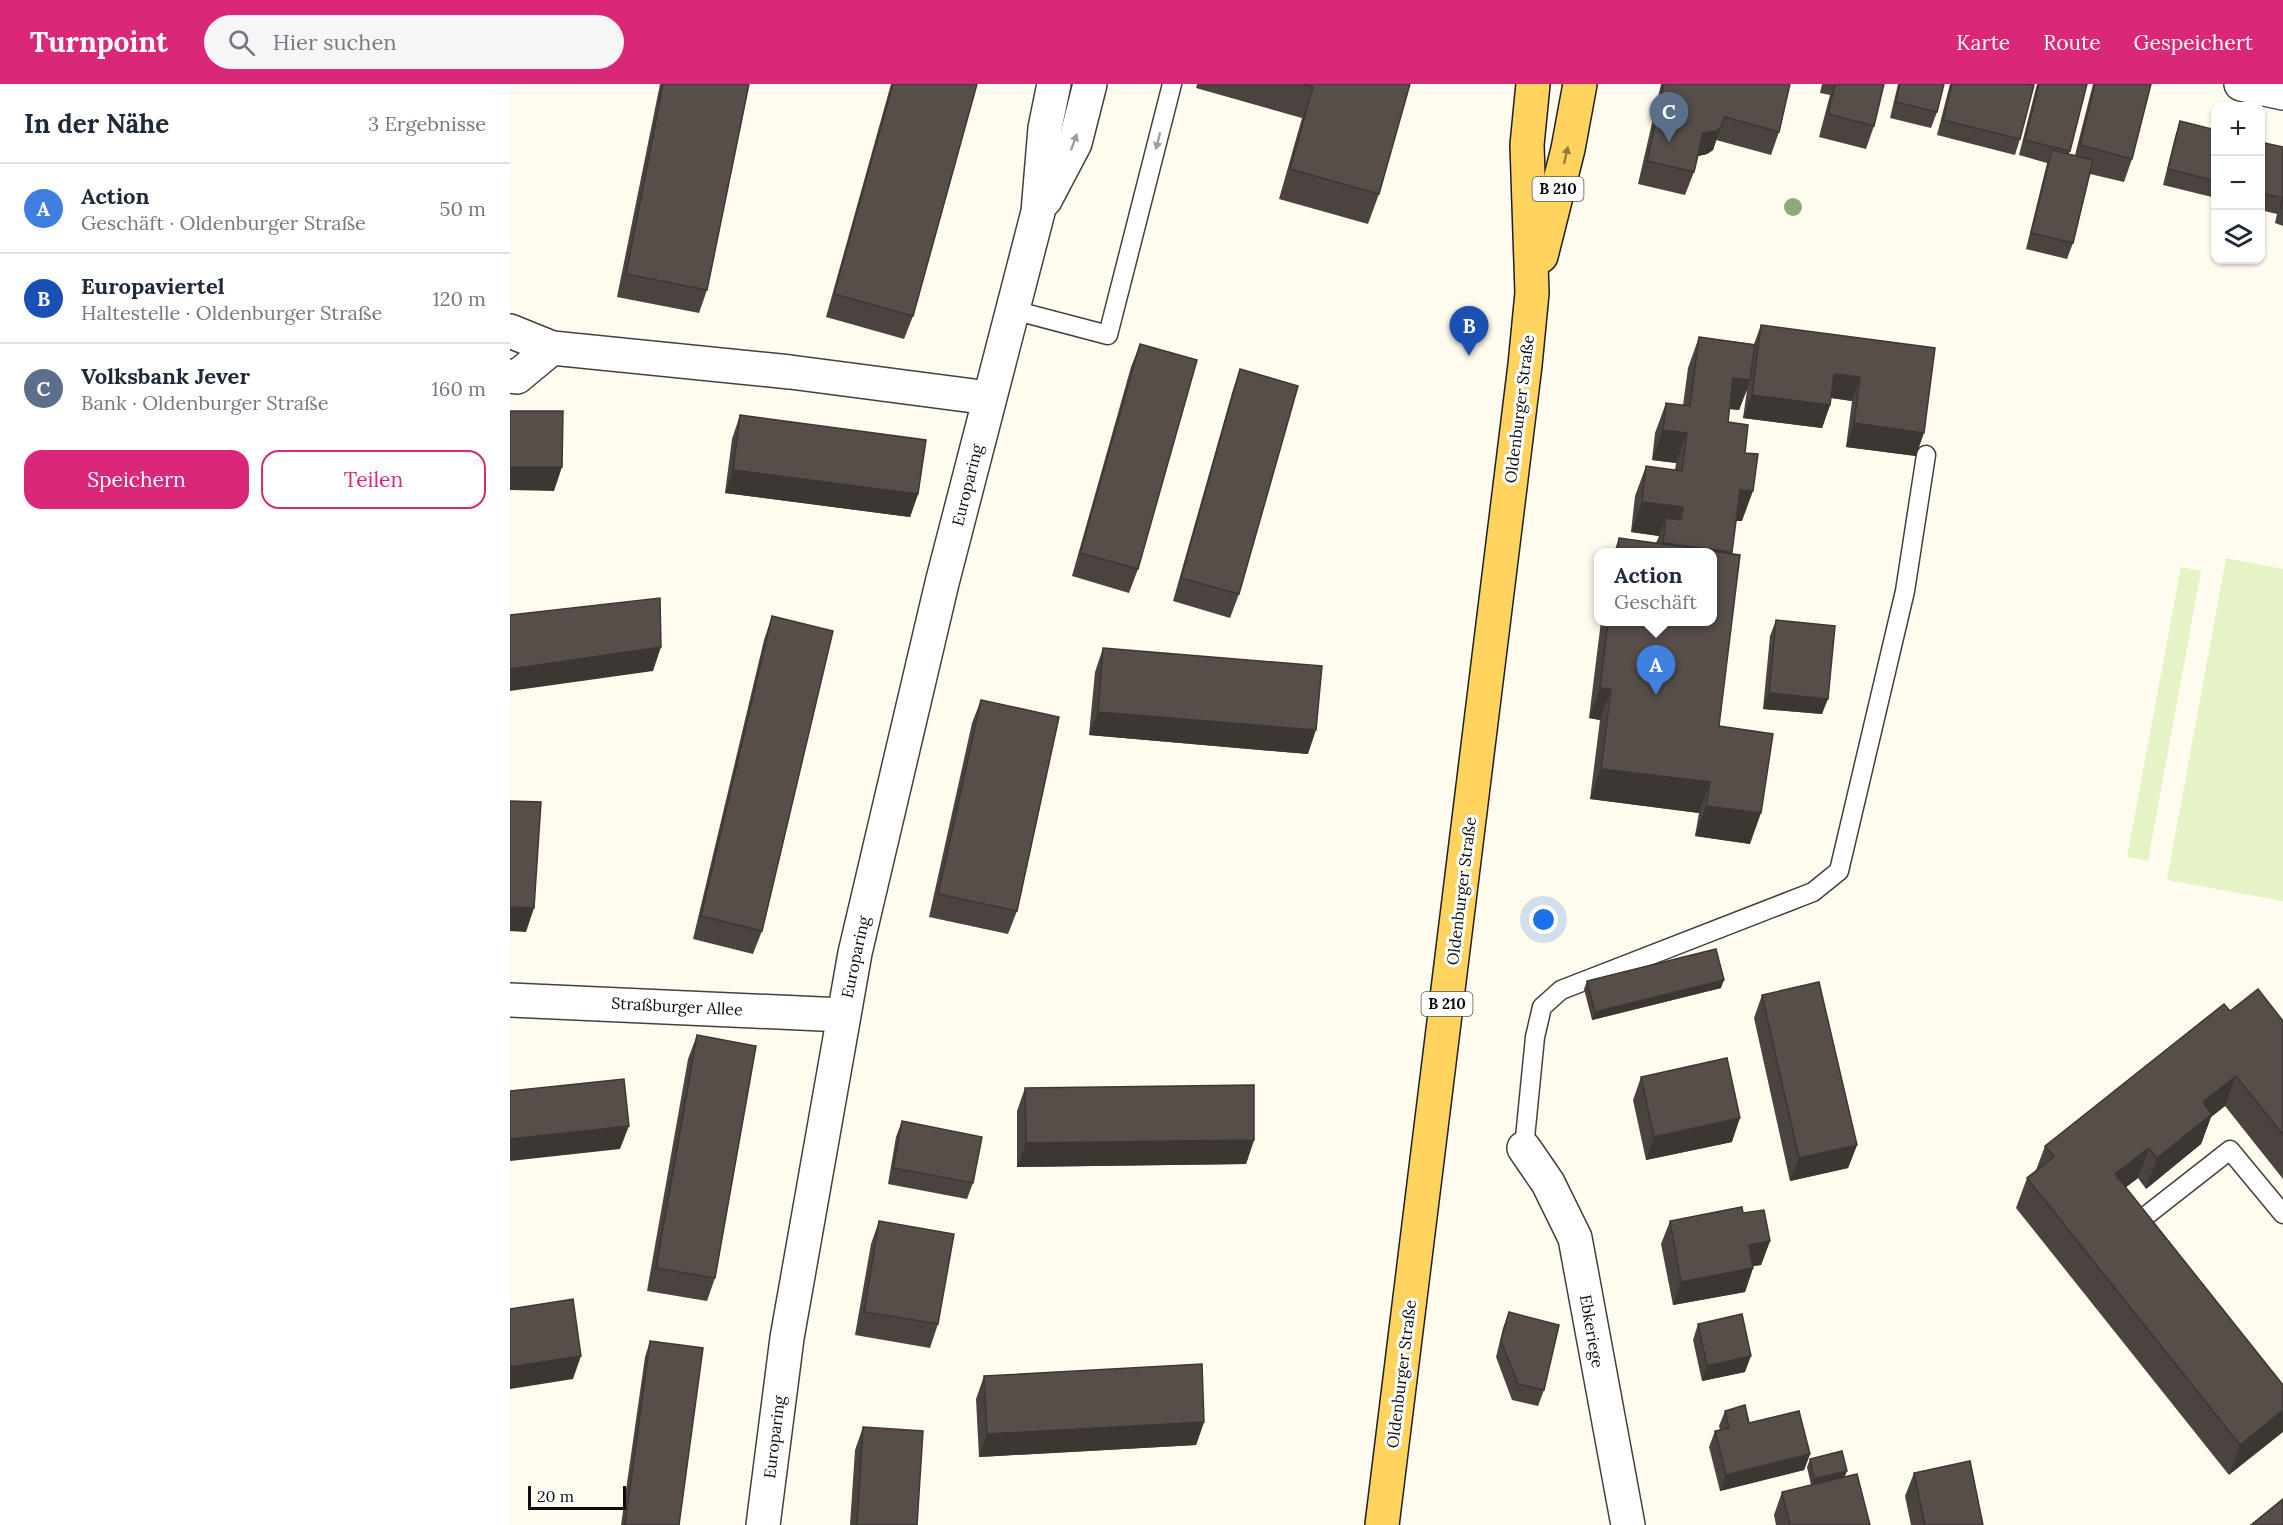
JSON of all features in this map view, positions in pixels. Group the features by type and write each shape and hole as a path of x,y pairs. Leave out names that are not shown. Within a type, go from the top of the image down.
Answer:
{"main road":[{"name":"Oldenburger Straße","path":"1382,1525 1532,293 1527,145 1533,84"},
{"name":"Oldenburger Straße","path":"1532,293 1568,149 1580,84"}],"street":[{"name":"Europaring","path":"763,1525 787,1338 855,953 942,583 1038,212 1045,128 1054,84"},
{"name":"Europaring","path":"1038,212 1075,143 1090,84"},
{"path":"2241,84 2283,93"},
{"path":"510,332 552,348 779,371 989,398"},
{"path":"510,376 518,376 552,348"},
{"name":"Straßburger Allee","path":"510,1000 843,1015"},
{"name":"Ebkeriege","path":"1524,1148 1548,1183 1575,1238 1628,1525"}],"lane":[{"path":"1013,310 1108,335 1173,84"},
{"path":"1524,1148 1535,1037 1542,1007 1561,990 1813,892 1839,871 1905,591 1926,455"},
{"path":"2152,1241 2138,1222 2230,1150 2283,1214"}],"green space":[{"path":"2226,558 2283,569 2283,901 2167,880"},
{"path":"2181,567 2201,571 2148,861 2127,857"}],"building":[{"path":"663,84 749,84 707,290 626,274"},
{"path":"893,84 977,84 913,316 834,294"},
{"path":"1301,84 1410,84 1379,194 1290,169 1313,87"},
{"path":"1664,84 1790,84 1779,132 1725,117 1721,127 1716,131 1703,133 1694,172 1647,161"},
{"path":"1835,84 1884,84 1874,126 1828,114"},
{"path":"1900,84 1944,84 1937,112 1896,102"},
{"path":"1952,84 2034,85 2020,139 1943,120"},
{"path":"2039,84 2087,84 2070,151 2025,140"},
{"path":"2095,84 2151,84 2132,159 2080,145"},
{"path":"2180,121 2211,129 2211,180 2168,169"},
{"path":"2265,143 2283,147 2283,198 2265,194"},
{"path":"2052,150 2093,160 2073,243 2031,233"},
{"path":"1761,325 1935,348 1924,433 1854,423 1860,377 1834,374 1830,405 1752,395"},
{"path":"1699,337 1755,345 1750,380 1733,378 1728,422 1748,425 1745,453 1758,454 1753,491 1740,490 1732,552 1717,550 1717,548 1663,543 1666,518 1681,520 1683,507 1642,502 1646,466 1682,471 1687,433 1663,430 1666,403 1690,406"},
{"path":"1140,344 1197,360 1138,569 1080,553"},
{"path":"1240,369 1298,386 1239,594 1181,578"},
{"path":"510,411 563,411 562,467 510,467"},
{"path":"740,415 926,440 918,494 733,470"},
{"path":"1619,538 1690,548 1618,548"},
{"path":"1717,552 1740,555 1719,726 1773,734 1761,813 1706,806 1710,782 1601,769 1611,689 1600,688 1607,626 1717,626"},
{"path":"660,598 661,647 510,669 510,615"},
{"path":"772,616 833,631 762,931 701,916"},
{"path":"1776,620 1835,626 1828,699 1769,693"},
{"path":"1103,648 1322,666 1316,730 1098,712"},
{"path":"981,700 1059,717 1017,911 938,894"},
{"path":"510,801 541,802 534,908 510,907"},
{"path":"1716,949 1724,980 1595,1012 1587,981"},
{"path":"1819,982 1857,1145 1799,1158 1762,995"},
{"path":"2258,989 2283,1021 2283,1135 2236,1076 2203,1102 2212,1114 2157,1158 2149,1148 2115,1174 2283,1385 2283,1410 2240,1445 2027,1178 2054,1157 2045,1146 2224,1004 2230,1011"},
{"path":"697,1035 756,1046 715,1278 656,1268"},
{"path":"1727,1058 1740,1118 1654,1137 1641,1077"},
{"path":"624,1079 629,1126 510,1139 510,1091"},
{"path":"1254,1085 1254,1140 1026,1143 1025,1088"},
{"path":"902,1121 982,1137 973,1183 893,1168"},
{"path":"1742,1207 1743,1213 1764,1210 1770,1241 1749,1245 1753,1268 1681,1282 1670,1221"},
{"path":"879,1221 954,1234 938,1324 864,1312"},
{"path":"573,1299 581,1356 510,1367 510,1309"},
{"path":"1509,1312 1559,1325 1544,1390 1518,1384 1501,1341"},
{"path":"1742,1314 1751,1356 1707,1366 1698,1324"},
{"path":"650,1341 703,1348 679,1525 625,1525"},
{"path":"1202,1364 1204,1422 987,1434 984,1376"},
{"path":"1745,1405 1749,1423 1799,1411 1810,1454 1726,1475 1715,1431 1729,1428 1725,1411"},
{"path":"863,1427 923,1431 917,1525 857,1525"},
{"path":"1842,1451 1847,1471 1814,1479 1810,1459"},
{"path":"1970,1461 1983,1525 1925,1525 1914,1473"},
{"path":"1857,1474 1870,1525 1790,1525 1782,1492"},
{"path":"2283,1499 2283,1525 2251,1525"}],"place":[{"name":"Volksbank Jever","path":"1669,142"},
{"name":"Europaviertel","path":"1469,356"},
{"name":"Action","path":"1656,695"}]}
